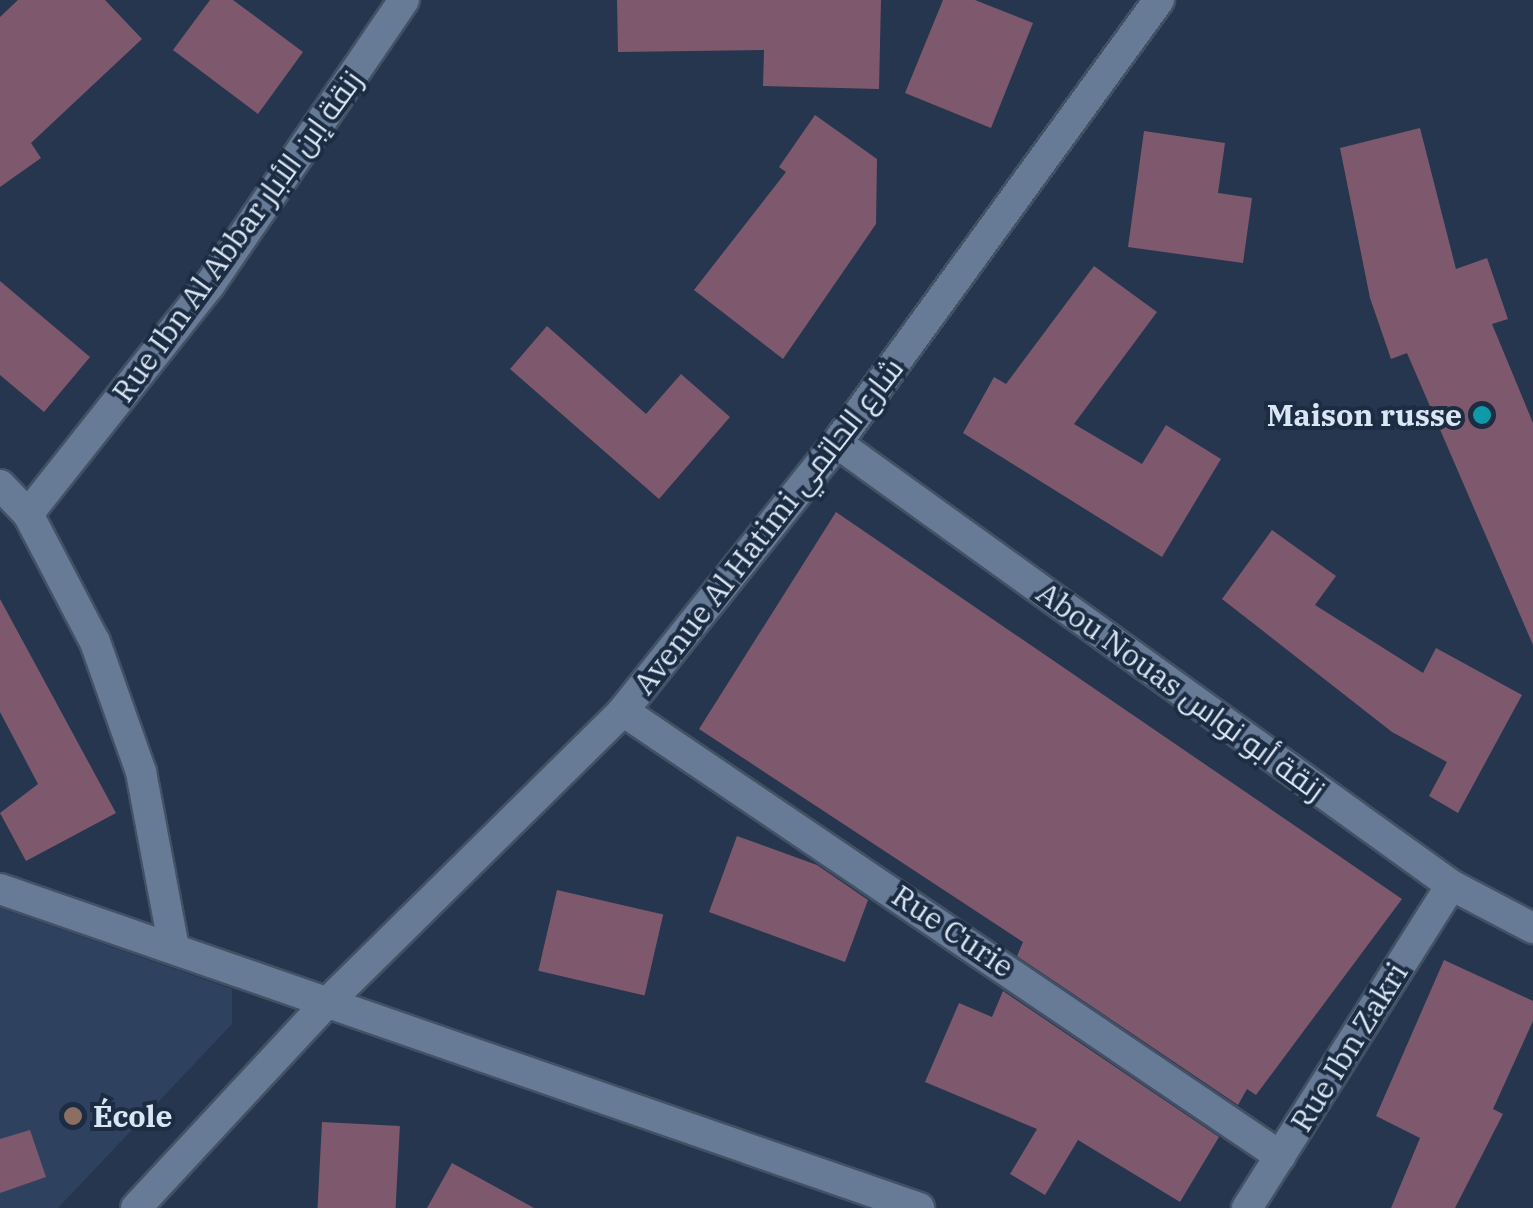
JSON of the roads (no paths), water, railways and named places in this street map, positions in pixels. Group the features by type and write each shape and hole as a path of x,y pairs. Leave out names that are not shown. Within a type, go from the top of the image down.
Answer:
{"street":[{"name":"Rue Ibn Al Abbar زنقة إبن الأبار","path":"28,514 208,286 404,0"},
{"name":"Avenue Al Hatimi شارع الحاتمي","path":"136,1208 324,1006 623,711 837,443 1159,0"},
{"name":"Abou Nouas زنقة أبو نواس","path":"837,443 1451,885 1533,928"},
{"path":"0,484 28,514 96,642 141,772 173,943"},
{"name":"Rue Curie","path":"623,711 1280,1156"},
{"name":"Rue Ibn Zakri","path":"1247,1208 1451,885"},
{"path":"0,889 173,943 324,1006 887,1202 919,1208"}],"place":[{"name":"Maison russe","path":"1482,415"},
{"name":"École","path":"73,1116"}]}
